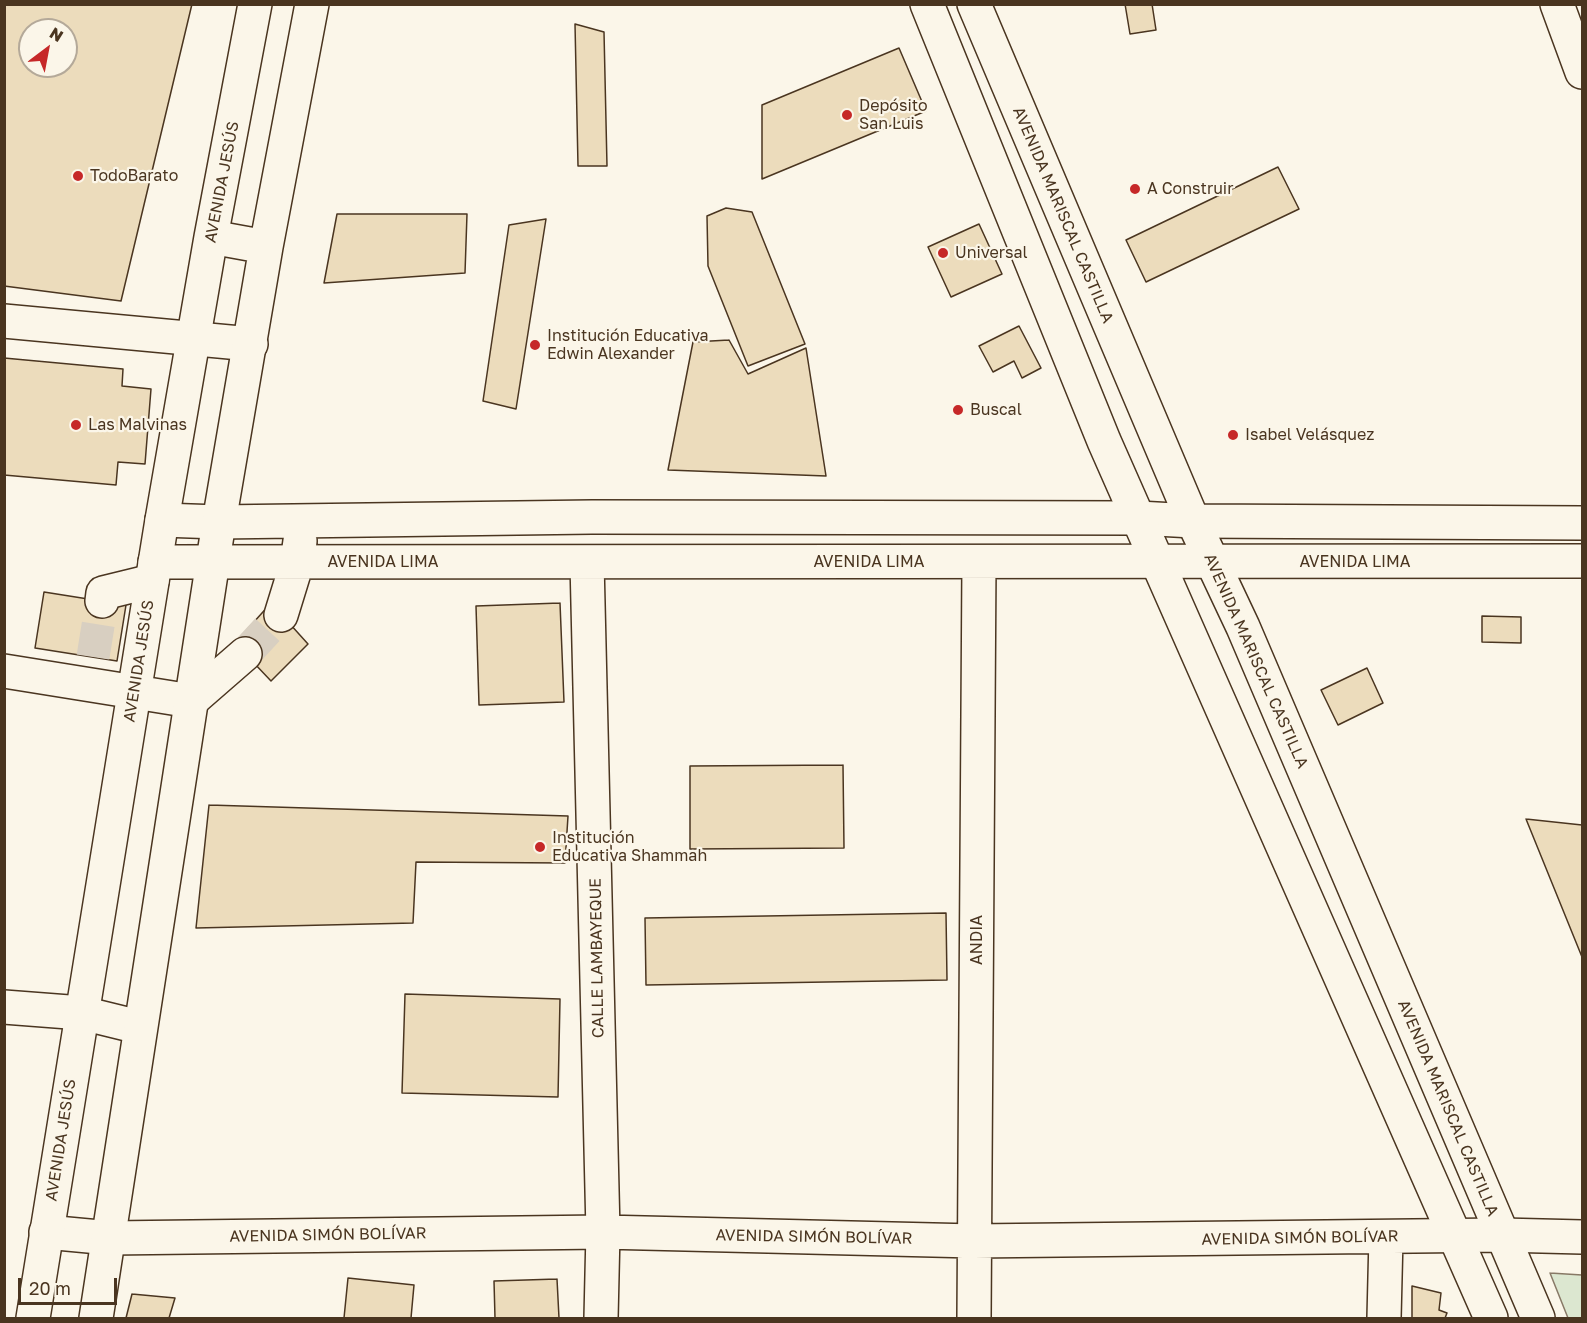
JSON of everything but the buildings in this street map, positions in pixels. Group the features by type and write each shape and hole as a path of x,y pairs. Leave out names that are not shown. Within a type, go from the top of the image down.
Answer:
{"street":[{"name":"AVENIDA JESÚS","path":"33,1318 162,520 211,237 255,4"},
{"path":"96,1318 110,1238 139,1027 219,522 266,247 312,4"},
{"path":"927,4 1104,441 1491,1318"},
{"name":"AVENIDA MARISCAL CASTILLA","path":"974,4 1193,521 1214,562 1538,1318"},
{"path":"1557,4 1582,72"},
{"path":"211,237 266,247"},
{"path":"4,321 251,344"},
{"path":"162,520 219,522 592,517 1138,518 1193,521 1582,523"},
{"path":"281,615 297,563 302,521"},
{"name":"AVENIDA LIMA","path":"102,601 103,593 154,572 213,563 1582,561"},
{"name":"CALLE LAMBAYEQUE","path":"587,562 603,1232 601,1318"},
{"name":"ANDIA","path":"974,1318 980,562"},
{"path":"191,701 245,654"},
{"path":"4,671 91,669 135,689 191,701"},
{"path":"4,1007 82,1012 139,1027"},
{"name":"AVENIDA SIMÓN BOLÍVAR","path":"46,1232 110,1238 603,1232 974,1241 1582,1236"},
{"path":"1384,1318 1386,1237"}],"green space":[{"path":"1550,1273 1582,1275 1582,1318 1568,1318"}],"tunnel":[{"path":"93,657 102,601"},
{"path":"245,654 281,615"}],"place":[{"name":"Depósito San Luis","path":"847,115"},
{"name":"TodoBarato","path":"78,176"},
{"name":"A Construir","path":"1135,189"},
{"name":"Universal","path":"943,253"},
{"name":"Institución Educativa Edwin Alexander","path":"535,345"},
{"name":"Buscal","path":"958,410"},
{"name":"Las Malvinas","path":"76,425"},
{"name":"Isabel Velásquez","path":"1233,435"},
{"name":"Institución Educativa Shammah","path":"540,847"}]}
